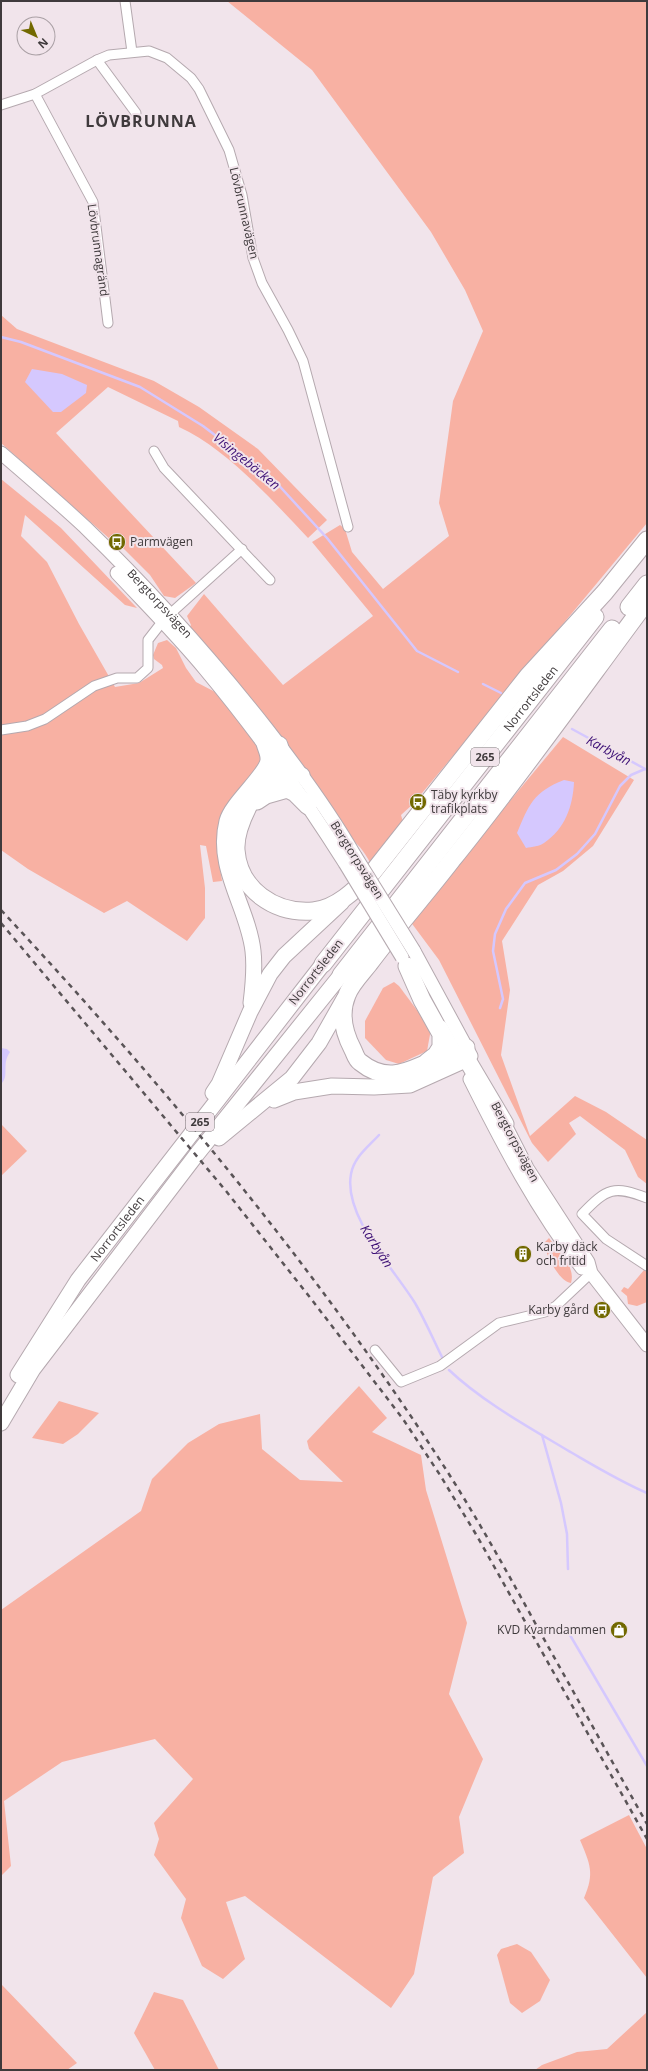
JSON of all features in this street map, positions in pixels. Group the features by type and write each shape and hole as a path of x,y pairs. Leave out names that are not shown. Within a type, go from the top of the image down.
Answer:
{"highway":[{"path":"78,1280 107,1237 219,1084 250,1012 270,974 284,956 373,872 528,676 605,592 647,540"},
{"name":"Norrortsleden","path":"1,1405 26,1360 78,1280 323,964 647,551"},
{"name":"Norrortsleden","path":"1,1423 33,1369 197,1154 341,975 647,584"},
{"path":"156,1209 221,1136 242,1118 260,1106 292,1078 305,1063 320,1043 347,994 387,940 453,860 647,601"},
{"path":"271,744 284,759 282,768 278,777 252,799 245,815 238,834 236,849 240,870 255,893 277,907 291,911 314,911 337,902 351,893"},
{"path":"250,1012 253,986 253,951 226,865 225,841 227,820 252,783 266,769 271,744"},
{"path":"252,783 269,772 282,768 302,775"},
{"path":"245,815 252,804 266,795 287,789 294,793 308,806"},
{"path":"408,958 422,1000 442,1034 441,1047 436,1055 417,1069"},
{"path":"347,994 342,1015 345,1035 358,1060 373,1070 389,1074 402,1073 417,1069 447,1055 463,1056"},
{"path":"260,1106 294,1092 332,1086 381,1087 410,1085 463,1056"},
{"path":"463,1056 505,1124"}],"main road":[{"name":"Bergtorpsvägen","path":"1,453 51,498 80,532 242,697 271,744 302,775 340,830 350,860"},
{"name":"Bergtorpsvägen","path":"282,768 308,806 350,860 408,958 463,1056 522,1179 568,1249 583,1269 591,1273"},
{"name":"Bergtorpsvägen","path":"505,1124 527,1168 588,1262 591,1273 646,1343"}],"street":[{"path":"125,1 132,52"},
{"name":"Lövbrunnavägen","path":"1,105 35,94 97,60 110,55 148,51 167,58 188,74 199,89 229,150 242,195 253,258 262,283 288,330 302,361 348,527"},
{"path":"97,60 136,113"},
{"name":"Lövbrunnagränd","path":"35,94 93,202 108,323"},
{"path":"154,451 164,468 270,580"},
{"path":"1,730 27,726 45,719 94,686 117,678 137,678 148,668 148,640 166,618 242,549"},
{"path":"646,1198 626,1190 616,1190 595,1201 582,1214 606,1239 647,1266"},
{"path":"375,1350 401,1382 440,1366 499,1323 545,1312 556,1306 591,1273"}],"shaded area":[{"path":"227,1 647,1 647,523 413,804 401,815 403,822 373,867 363,851 349,838 189,628 191,625 187,616 204,594 283,685 373,616 312,542 340,525 345,529 352,552 383,589 449,536 439,503 453,401 483,331 465,290 431,232 312,70"},
{"path":"1,315 17,329 154,381 199,407 258,449 327,520 308,538 248,476 214,448 179,427 178,421 108,387 56,433 196,583 175,598 164,596 150,575 121,546 122,542 116,537 111,540 1,443"},
{"path":"32,369 62,374 87,385 86,393 61,412 53,412 25,382"},
{"path":"1,479 61,528 137,608 125,605 25,515 21,536 47,562 79,624 115,687 139,683 163,668 162,665 154,659 153,655 158,643 167,640 176,648 186,668 196,682 219,694 257,744 264,757 218,854 222,881 213,882 206,846 200,845 205,888 205,918 187,941 127,901 104,913 28,869 1,850"},
{"path":"563,737 634,780 593,846 563,871 538,885 502,941 510,990 501,1055 530,1136 575,1096 606,1112 647,1140 647,1184 638,1177 625,1150 580,1116 569,1123 576,1134 548,1162 532,1143 439,960 410,921"},
{"path":"564,780 574,782 570,808 562,824 544,843 538,846 526,848 517,833 529,807 533,800 545,789"},
{"path":"394,982 399,986 431,1029 427,1051 399,1064 386,1060 365,1038 365,1021 383,988"},
{"path":"1,1048 7,1049 10,1052 6,1061 4,1081 1,1084"},
{"path":"1,1124 27,1151 1,1176"},
{"path":"549,1238 569,1265 572,1277 571,1283 566,1281 557,1273 550,1260 544,1243"},
{"path":"644,1270 647,1272 647,1302 637,1306 628,1304 627,1296 621,1291 624,1287 628,1289"},
{"path":"359,1386 387,1418 372,1432 421,1455 426,1490 467,1623 449,1694 483,1759 459,1817 464,1853 433,1877 414,1974 391,2008 245,1896 226,1902 245,1959 223,1979 202,1966 181,1918 186,1899 154,1855 159,1839 154,1823 193,1779 155,1739 62,1762 4,1801 11,1866 1,1876 1,1610 141,1511 152,1479 188,1443 219,1424 260,1414 262,1449 300,1480 343,1482 309,1449 307,1441"},
{"path":"59,1401 99,1413 78,1434 63,1444 32,1438"},
{"path":"629,1815 647,1849 647,1978 584,1898 589,1882 590,1869 589,1862 580,1840"},
{"path":"517,1944 531,1952 550,1980 540,2001 522,2013 510,2003 497,1955 501,1949"},
{"path":"1,1983 77,2063 67,2070 3,2070 1,2068"},
{"path":"154,1992 183,2000 219,2070 155,2070 134,2033"},
{"path":"647,2008 647,2070 535,2070 542,2065 577,2052 607,2049 646,2013"}],"waterway":[{"name":"Visingebäcken","path":"1,337 21,342 140,387 203,426 273,479 327,538 417,651 458,672"},
{"name":"Visingebäcken","path":"483,684 501,693"},
{"name":"Karbyån","path":"572,729 647,770"},
{"path":"500,1008 503,999 493,951 495,934 506,909 525,883 556,870 577,854 595,834 620,786 631,775 645,769"},
{"name":"Karbyån","path":"379,1135 355,1162 351,1174 351,1190 355,1207 372,1242 415,1303 442,1357"},
{"path":"449,1370 476,1393 521,1423 606,1473 647,1493"},
{"path":"542,1435 561,1503 567,1534 568,1569"},
{"path":"567,1630 647,1766"}],"railway":[{"path":"1,910 121,1043 236,1180 292,1251 397,1396 471,1510 647,1824"},
{"path":"1,923 226,1191 403,1419 440,1475 477,1536 647,1839"}],"place":[{"name":"Parmvägen","path":"117,542"},
{"name":"Täby kyrkby trafikplats","path":"418,802"},
{"name":"Karby däck och fritid","path":"523,1254"},
{"name":"Karby gård","path":"602,1310"},
{"name":"KVD Kvarndammen","path":"619,1630"}],"district":[{"name":"LÖVBRUNNA","path":"141,121"}]}
